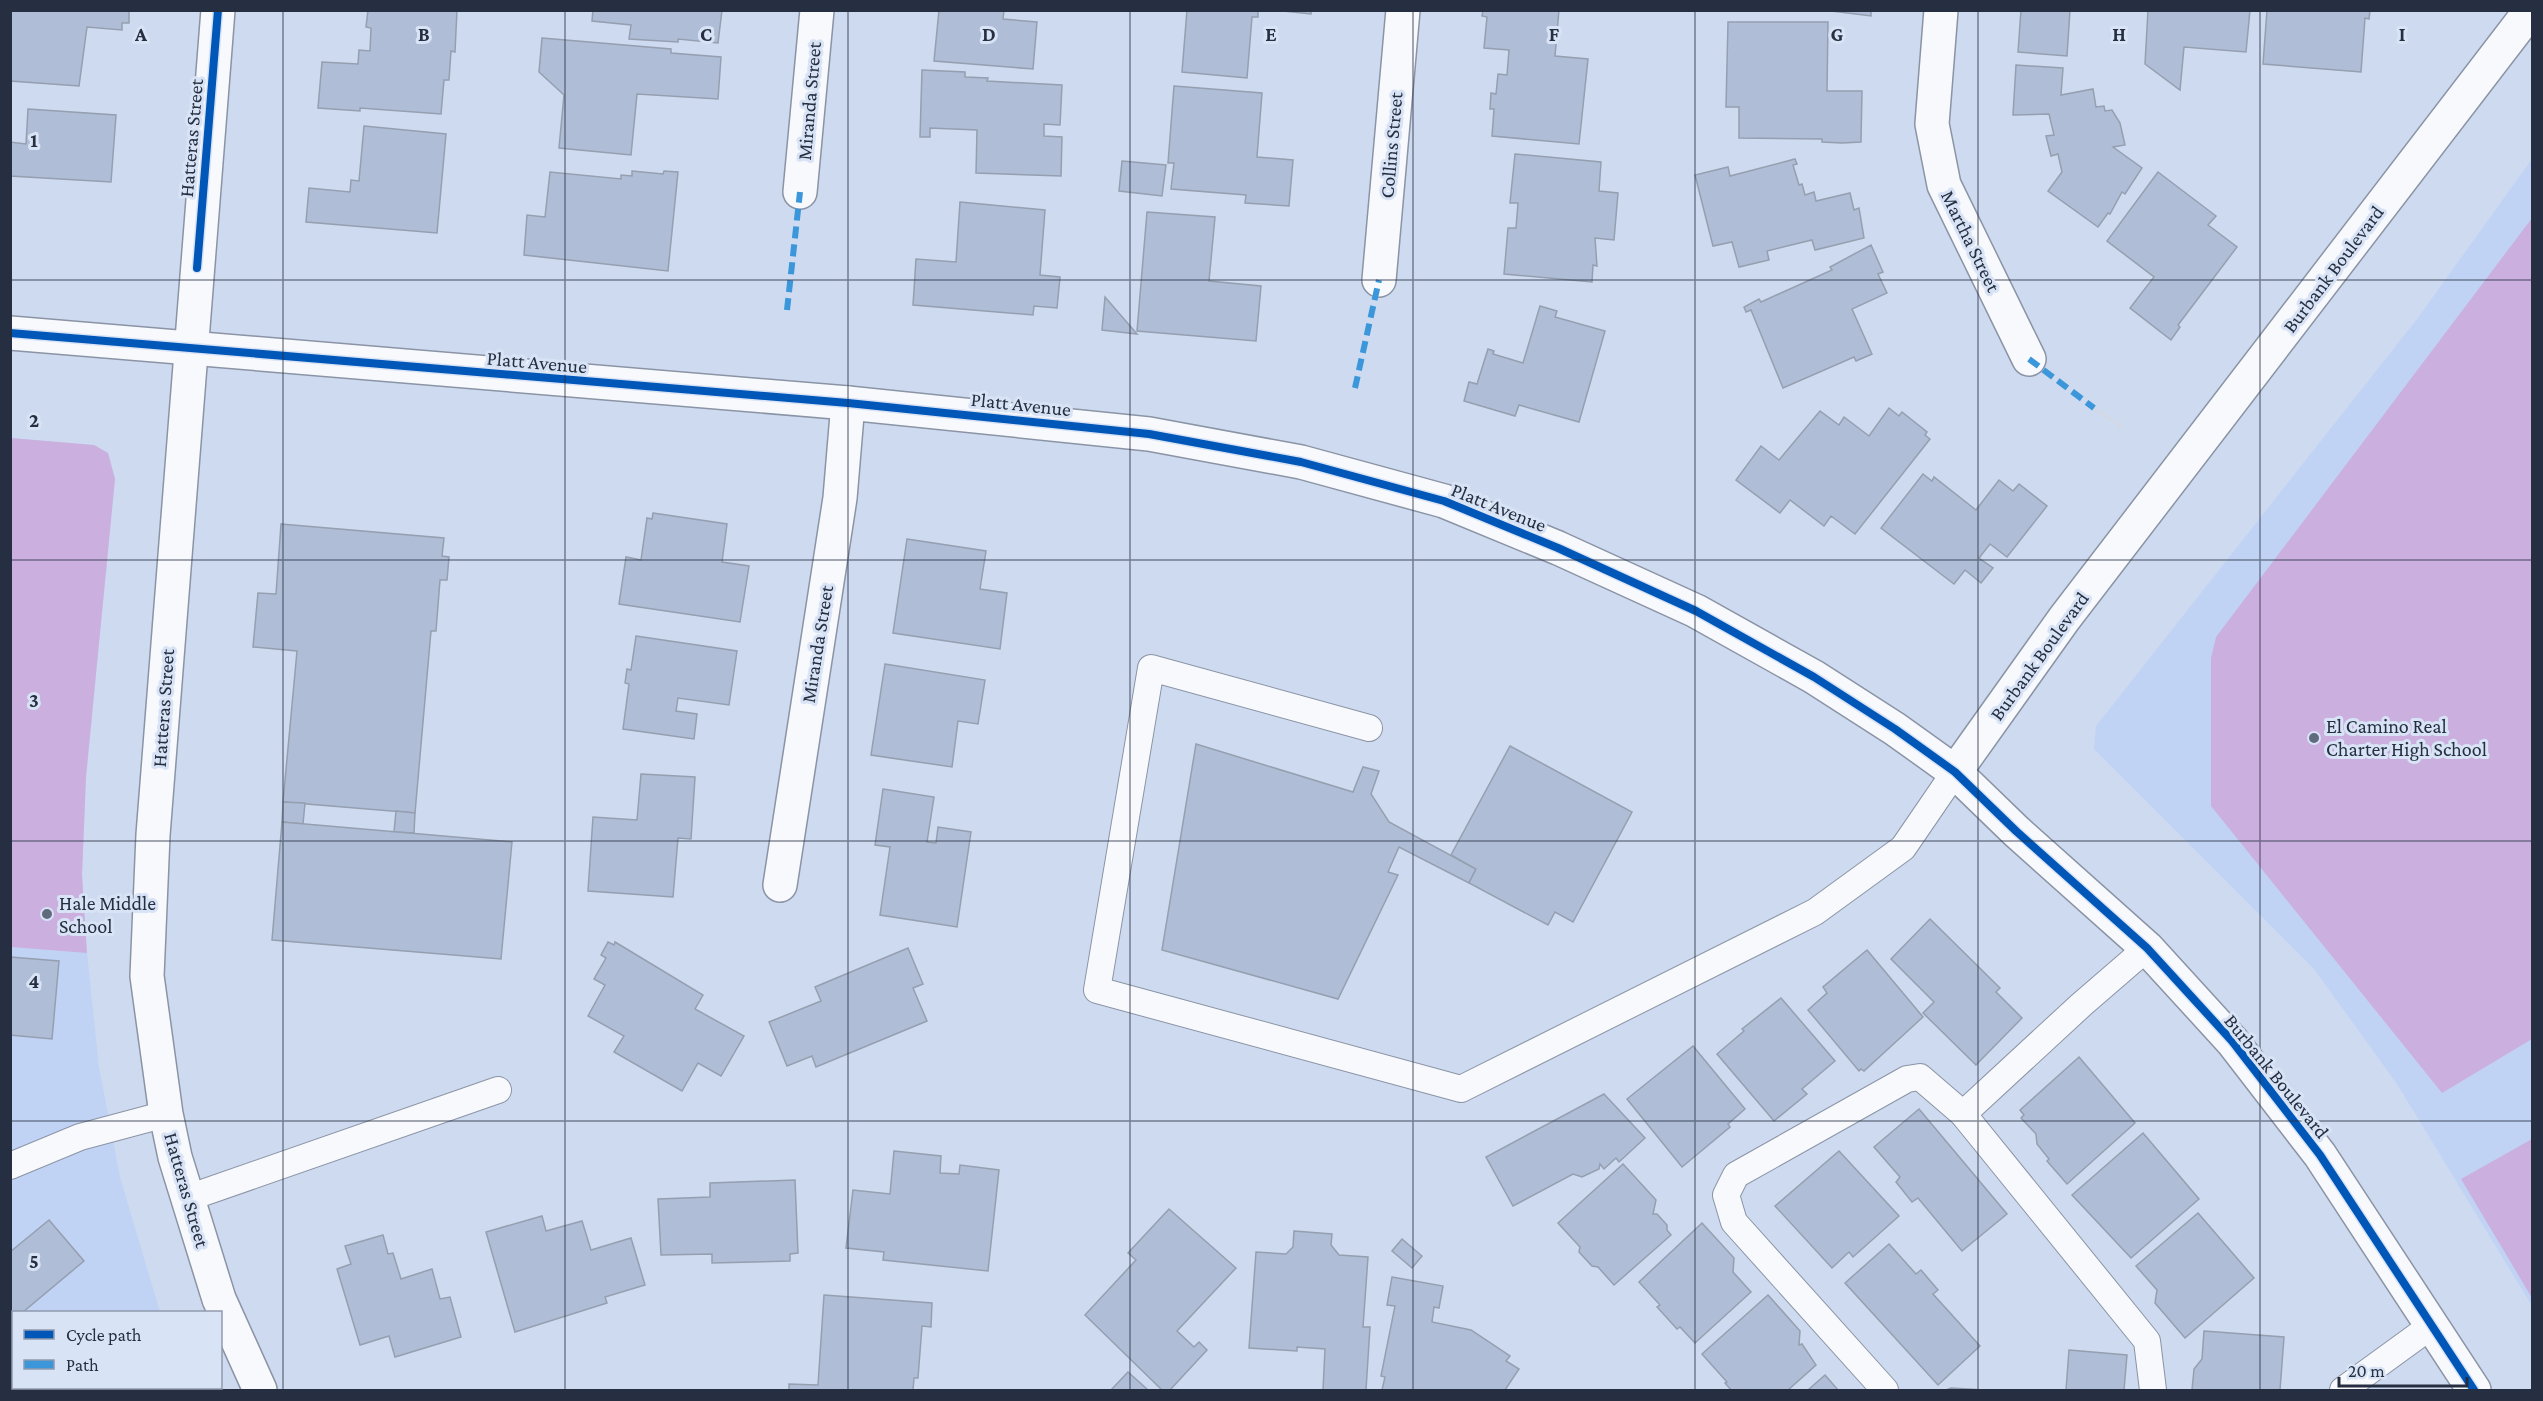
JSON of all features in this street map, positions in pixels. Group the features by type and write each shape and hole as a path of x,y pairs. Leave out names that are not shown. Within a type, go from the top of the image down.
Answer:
{"main road":[{"name":"Hatteras Street","path":"218,10 153,835 147,976 166,1114 188,1198 219,1299 260,1390"},
{"name":"Miranda Street","path":"800,192 817,10"},
{"name":"Collins Street","path":"1379,280 1403,10"},
{"name":"Martha Street","path":"1941,10 1932,124 1944,186 2029,359"},
{"name":"Burbank Boulevard","path":"2474,1390 2320,1155 2232,1041 2147,948 2016,831 1955,772 2064,619 2531,10"},
{"name":"Platt Avenue","path":"10,333 848,403 1149,434 1300,462 1444,501 1558,548 1696,611 1814,677 1955,772"},
{"name":"Miranda Street","path":"780,885 840,498 848,403"}],"lane":[{"path":"1369,728 1151,668 1097,990 1461,1089 1815,912 1903,848 1955,772"},
{"path":"1963,1114 2081,1005 2147,948"},
{"path":"1885,1390 1734,1222 1726,1195 1736,1175 1907,1079 1920,1077 1963,1114 2147,1341 2153,1390"},
{"path":"188,1198 498,1090"},
{"path":"10,1166 80,1137 166,1114"},
{"path":"2343,1390 2432,1326"}],"path":[{"path":"2094,408 2123,428"}],"shaded area":[{"name":"El Camino Real Charter High School","path":"2532,159 2532,1306 2397,1084 2314,969 2094,749 2096,726 2417,319"},
{"name":"El Camino Real Charter High School","path":"2532,218 2532,1039 2442,1093 2211,806 2211,658 2216,637"},
{"name":"Hale Middle School","path":"10,438 94,445 108,453 115,479 86,777 82,875 87,953 99,1067 120,1177 160,1311 12,1311 12,1389 190,1390 11,1390"},
{"path":"11,438 94,445 108,453 115,479 86,777 82,875 87,953 11,947"},
{"path":"2532,1139 2532,1298 2461,1179"}],"building":[{"path":"10,10 129,10 129,23 122,23 122,30 87,27 79,86 10,81"},
{"path":"368,10 457,10 455,52 451,51 449,80 444,80 441,114 360,108 360,111 318,108 322,62 358,64 359,50 370,51 371,28 366,27"},
{"path":"593,10 722,10 718,43 678,39 678,42 629,39 631,25 592,21"},
{"path":"939,10 1004,10 1003,19 1037,22 1033,69 934,61"},
{"path":"1187,10 1258,10 1258,17 1252,17 1247,78 1182,72"},
{"path":"1273,10 1311,10 1311,14"},
{"path":"1483,10 1559,10 1555,56 1588,59 1579,144 1492,136 1494,109 1490,109 1491,93 1496,94 1498,74 1507,75 1509,50 1484,48 1487,17 1482,16"},
{"path":"1823,10 1871,10 1871,16"},
{"path":"2021,10 2070,10 2067,56 2018,52"},
{"path":"2148,10 2250,10 2246,52 2184,47 2180,90 2145,64"},
{"path":"2267,10 2370,10 2369,19 2365,18 2361,72 2263,64"},
{"path":"1728,22 1828,22 1827,91 1862,91 1861,142 1739,138 1739,107 1726,107"},
{"path":"542,38 671,49 671,53 721,57 718,99 637,94 631,155 559,148 564,95 539,72"},
{"path":"2016,65 2063,68 2061,95 2093,89 2096,107 2104,106 2105,111 2112,110 2120,123 2125,145 2113,147 2142,168 2125,194 2122,192 2110,214 2108,213 2098,227 2048,191 2062,172 2058,154 2051,156 2046,136 2054,135 2049,114 2013,115"},
{"path":"922,70 965,72 965,77 988,78 987,81 1062,85 1060,125 1044,124 1044,136 1062,137 1061,176 976,173 977,130 930,128 930,137 920,137"},
{"path":"1174,86 1262,93 1257,157 1293,160 1289,206 1245,203 1246,195 1171,189 1174,163 1168,163"},
{"path":"28,109 116,115 111,182 10,176 10,142 26,144"},
{"path":"364,126 446,134 437,233 306,222 309,188 350,192 351,180 359,181"},
{"path":"1515,154 1601,162 1599,191 1618,193 1614,240 1595,238 1597,266 1593,265 1592,282 1504,274 1508,228 1516,228 1518,203 1510,203"},
{"path":"1795,159 1797,164 1793,165 1799,185 1802,184 1805,195 1814,192 1816,201 1850,193 1854,210 1859,208 1864,238 1815,250 1812,240 1767,251 1769,260 1739,267 1732,242 1713,246 1695,175 1728,167 1730,176"},
{"path":"1122,161 1166,165 1162,196 1119,191"},
{"path":"632,171 663,174 664,171 678,172 668,271 524,255 527,215 545,217 550,172 621,179 621,175 632,176"},
{"path":"2158,172 2216,216 2208,225 2237,247 2178,325 2180,327 2171,340 2130,308 2154,277 2107,241"},
{"path":"960,202 1045,210 1040,275 1060,277 1057,308 1034,306 1033,315 913,305 916,259 956,262"},
{"path":"1147,212 1215,217 1209,281 1261,286 1256,341 1137,331"},
{"path":"1871,245 1883,272 1878,274 1887,293 1852,309 1872,354 1856,361 1854,357 1783,388 1751,310 1746,312 1744,307 1759,299 1761,302 1832,270 1830,267"},
{"path":"1105,297 1137,334 1102,330"},
{"path":"1540,306 1557,311 1555,317 1605,331 1579,422 1519,405 1515,416 1464,401 1469,382 1477,384 1488,349 1494,351 1493,354 1523,363"},
{"path":"1889,408 1899,416 1902,412 1927,432 1925,435 1930,439 1855,534 1831,516 1824,526 1790,500 1780,513 1736,480 1761,446 1779,460 1820,411 1839,425 1844,417 1869,436"},
{"path":"1923,474 1932,481 1934,477 1976,510 1999,480 2013,491 2019,484 2047,506 2007,557 1990,544 1979,558 1993,568 1981,583 1965,570 1954,584 1881,528"},
{"path":"653,513 727,524 722,562 749,566 740,622 619,604 626,557 641,560 647,518 652,519"},
{"path":"281,524 444,538 442,556 449,557 447,580 440,580 436,631 431,631 415,813 283,802 297,651 253,647 258,593 276,594"},
{"path":"907,539 986,551 980,589 1007,593 1000,649 893,633"},
{"path":"636,636 737,651 729,705 678,698 676,711 697,714 694,739 623,729 629,684 625,683 627,669 631,670"},
{"path":"885,664 985,680 978,724 958,721 952,767 871,755"},
{"path":"1196,744 1353,792 1363,767 1379,771 1371,794 1389,822 1476,869 1469,883 1399,847 1388,872 1398,875 1338,999 1162,950"},
{"path":"1510,746 1632,812 1573,922 1555,912 1548,925 1469,883 1476,869 1451,855"},
{"path":"641,774 695,777 691,839 678,838 673,897 588,891 593,817 637,820"},
{"path":"883,789 934,797 927,842 936,843 938,827 971,832 957,927 880,915 890,847 875,845"},
{"path":"283,802 305,803 303,824 282,822"},
{"path":"396,811 415,813 414,833 394,832"},
{"path":"282,822 512,842 501,959 272,940"},
{"path":"1930,919 2000,988 1996,992 2022,1018 1976,1065 1923,1013 1934,1002 1891,959"},
{"path":"608,942 614,945 615,942 703,995 695,1009 744,1036 721,1076 698,1063 682,1091 614,1052 624,1036 588,1016 605,985 594,979 606,958 601,955"},
{"path":"908,948 923,984 913,988 927,1021 816,1067 812,1056 787,1066 769,1022 821,1001 815,987"},
{"path":"1867,950 1923,1017 1864,1071 1861,1069 1859,1071 1808,1010 1827,993 1823,987"},
{"path":"10,957 59,961 52,1039 10,1035"},
{"path":"1781,998 1835,1061 1802,1089 1807,1094 1774,1121 1717,1054 1744,1031 1742,1029"},
{"path":"1693,1046 1745,1109 1728,1124 1730,1127 1682,1167 1627,1099"},
{"path":"2079,1057 2135,1123 2067,1184 2047,1161 2049,1159 2037,1144 2036,1134 2021,1118 2024,1115 2020,1110"},
{"path":"1604,1094 1645,1138 1619,1162 1616,1158 1604,1169 1600,1164 1599,1169 1582,1177 1573,1174 1513,1206 1486,1157"},
{"path":"1919,1109 2007,1214 1962,1251 1918,1198 1912,1202 1896,1182 1900,1177 1874,1147"},
{"path":"2143,1133 2199,1199 2131,1258 2072,1195"},
{"path":"894,1151 941,1156 940,1173 959,1174 960,1165 999,1170 988,1271 883,1260 884,1252 846,1248 853,1190 890,1194"},
{"path":"1839,1151 1899,1216 1853,1257 1849,1252 1832,1268 1775,1206"},
{"path":"1623,1164 1656,1200 1653,1214 1657,1214 1667,1225 1667,1230 1671,1235 1614,1285 1598,1267 1592,1266 1579,1252 1580,1247 1558,1223"},
{"path":"795,1180 798,1253 790,1254 790,1261 712,1263 712,1254 661,1255 658,1199 710,1197 710,1183"},
{"path":"1169,1209 1236,1268 1177,1331 1194,1347 1199,1342 1207,1350 1170,1390 1162,1390 1085,1315 1136,1260 1128,1253"},
{"path":"2198,1213 2254,1278 2185,1338 2155,1303 2157,1290 2136,1266"},
{"path":"542,1216 546,1231 582,1221 591,1250 631,1238 645,1285 605,1297 607,1303 515,1332 486,1232"},
{"path":"49,1220 84,1261 24,1311 12,1311 12,1320 10,1318 10,1252"},
{"path":"1702,1223 1734,1258 1733,1272 1751,1292 1695,1343 1680,1327 1677,1329 1657,1307 1660,1305 1639,1282"},
{"path":"1294,1231 1332,1234 1331,1245 1339,1255 1368,1257 1363,1327 1370,1327 1366,1390 1323,1390 1325,1349 1297,1347 1297,1351 1249,1348 1256,1252 1286,1254 1293,1247"},
{"path":"383,1235 388,1254 393,1253 401,1279 432,1269 440,1299 450,1297 461,1337 395,1357 389,1336 360,1345 337,1269 351,1264 345,1246"},
{"path":"1402,1239 1422,1256 1412,1268 1392,1251"},
{"path":"1889,1244 1916,1274 1921,1270 1938,1290 1933,1294 1980,1346 1938,1385 1845,1283"},
{"path":"1392,1277 1443,1286 1439,1308 1434,1307 1432,1322 1471,1330 1510,1356 1506,1361 1519,1369 1505,1390 1382,1390 1385,1377 1381,1376 1395,1306 1387,1305"},
{"path":"824,1295 932,1303 931,1327 922,1326 918,1378 914,1378 913,1390 789,1390 789,1384 818,1385"},
{"path":"1768,1295 1800,1331 1799,1345 1802,1344 1816,1365 1788,1390 1731,1390 1725,1383 1727,1382 1702,1354"},
{"path":"2204,1331 2284,1337 2280,1390 2192,1390 2194,1369 2202,1359"},
{"path":"2069,1350 2127,1355 2124,1390 2066,1390"},
{"path":"1128,1372 1148,1390 1111,1390"},
{"path":"1825,1375 1838,1390 1808,1390"},
{"path":"1951,1388 1984,1390 1946,1390"}],"marked path":[{"path":"787,310 800,192"},
{"path":"1355,388 1379,280"},
{"path":"2029,359 2094,408"}],"cycle path":[{"path":"197,268 218,10"},
{"path":"10,333 848,403 1149,434 1301,462 1444,501 1558,548 1696,611 1814,677 1895,729 1955,772 2016,831 2147,948 2232,1041 2320,1155 2474,1390"}],"place":[{"name":"El Camino Real Charter High School","path":"2314,738"},
{"name":"Hale Middle School","path":"47,914"}]}
